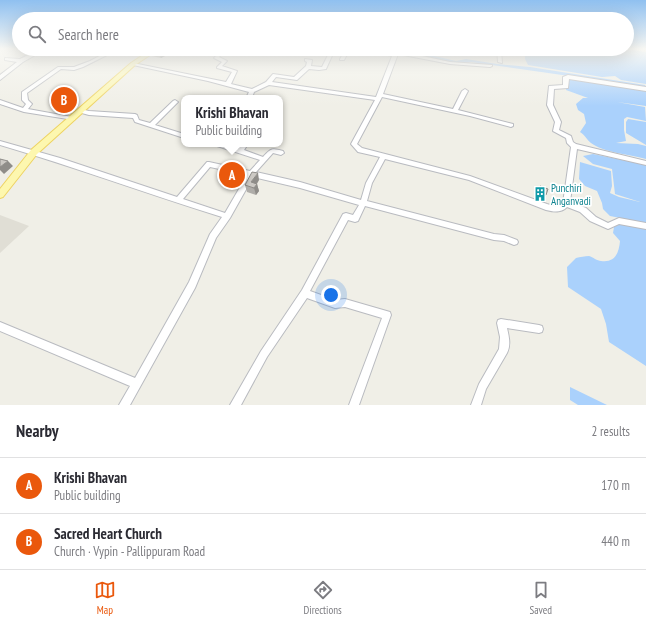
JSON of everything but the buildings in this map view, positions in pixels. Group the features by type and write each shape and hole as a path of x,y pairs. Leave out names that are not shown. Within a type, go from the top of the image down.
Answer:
{"main road":[{"path":"0,195 34,152 129,68"}],"street":[{"path":"0,78 12,68"},
{"path":"24,110 29,104 24,94 55,71 63,68 78,68"},
{"path":"152,68 228,84 252,91"},
{"path":"223,68 235,71 228,84"},
{"path":"250,95 252,91 268,83 275,75 294,79 307,68"},
{"path":"313,68 324,68"},
{"path":"390,68 379,97 354,144 360,150 470,178 546,207 558,210 563,208 566,204 574,146"},
{"path":"646,89 566,77 566,87 551,87 550,105 558,122 556,131 569,137 570,143 574,146 646,163"},
{"path":"268,83 379,97 454,111 511,126"},
{"path":"454,111 465,91"},
{"path":"0,102 24,110 72,119"},
{"path":"152,125 175,102"},
{"path":"80,111 135,116 136,121 181,135"},
{"path":"0,143 34,152 227,216"},
{"path":"226,147 264,159"},
{"path":"240,151 243,147"},
{"path":"124,405 192,285 213,236 227,216 251,174 272,151 281,153"},
{"path":"235,405 264,354 305,293 346,216 355,219 363,204 369,184 383,157"},
{"path":"178,201 210,164 300,185 363,204 494,237 504,238 514,242"},
{"path":"566,204 583,210 593,219 608,226 619,221 646,226"},
{"path":"305,293 335,304 345,303 387,315 354,405"},
{"path":"476,405 482,387 504,350 505,337 501,323 539,329"},
{"path":"0,326 137,384"}],"shaded area":[{"path":"0,215 29,226 0,253"}],"water":[{"path":"512,68 536,68 645,85 646,87"},
{"path":"546,68 646,68 646,84 621,80 615,76 602,77"},
{"path":"567,77 646,89 646,106 617,102 645,107 646,121 627,117 624,119 626,141 616,143 646,146 646,159 602,149 591,143 580,132 586,123 584,114 578,110 576,104 583,98 588,98 566,90"},
{"path":"628,119 646,122 646,145 626,133 626,122"},
{"path":"593,154 646,165 646,223 610,216 603,209 597,191 585,186 579,179 580,162 611,171 612,186 610,193 619,197 640,202 615,194 612,169 593,164 583,156"},
{"path":"623,223 646,228 646,366 609,342 606,324 601,309 568,287 567,267 576,258 589,256 600,261 613,259 619,249 620,241 613,233 614,227"},
{"path":"570,387 607,405 578,405 570,400"}],"place":[{"name":"Sacred Heart Church","path":"64,100"},
{"name":"Krishi Bhavan","path":"232,175"},
{"name":"Punchiri Anganvadi","path":"540,194"}]}
